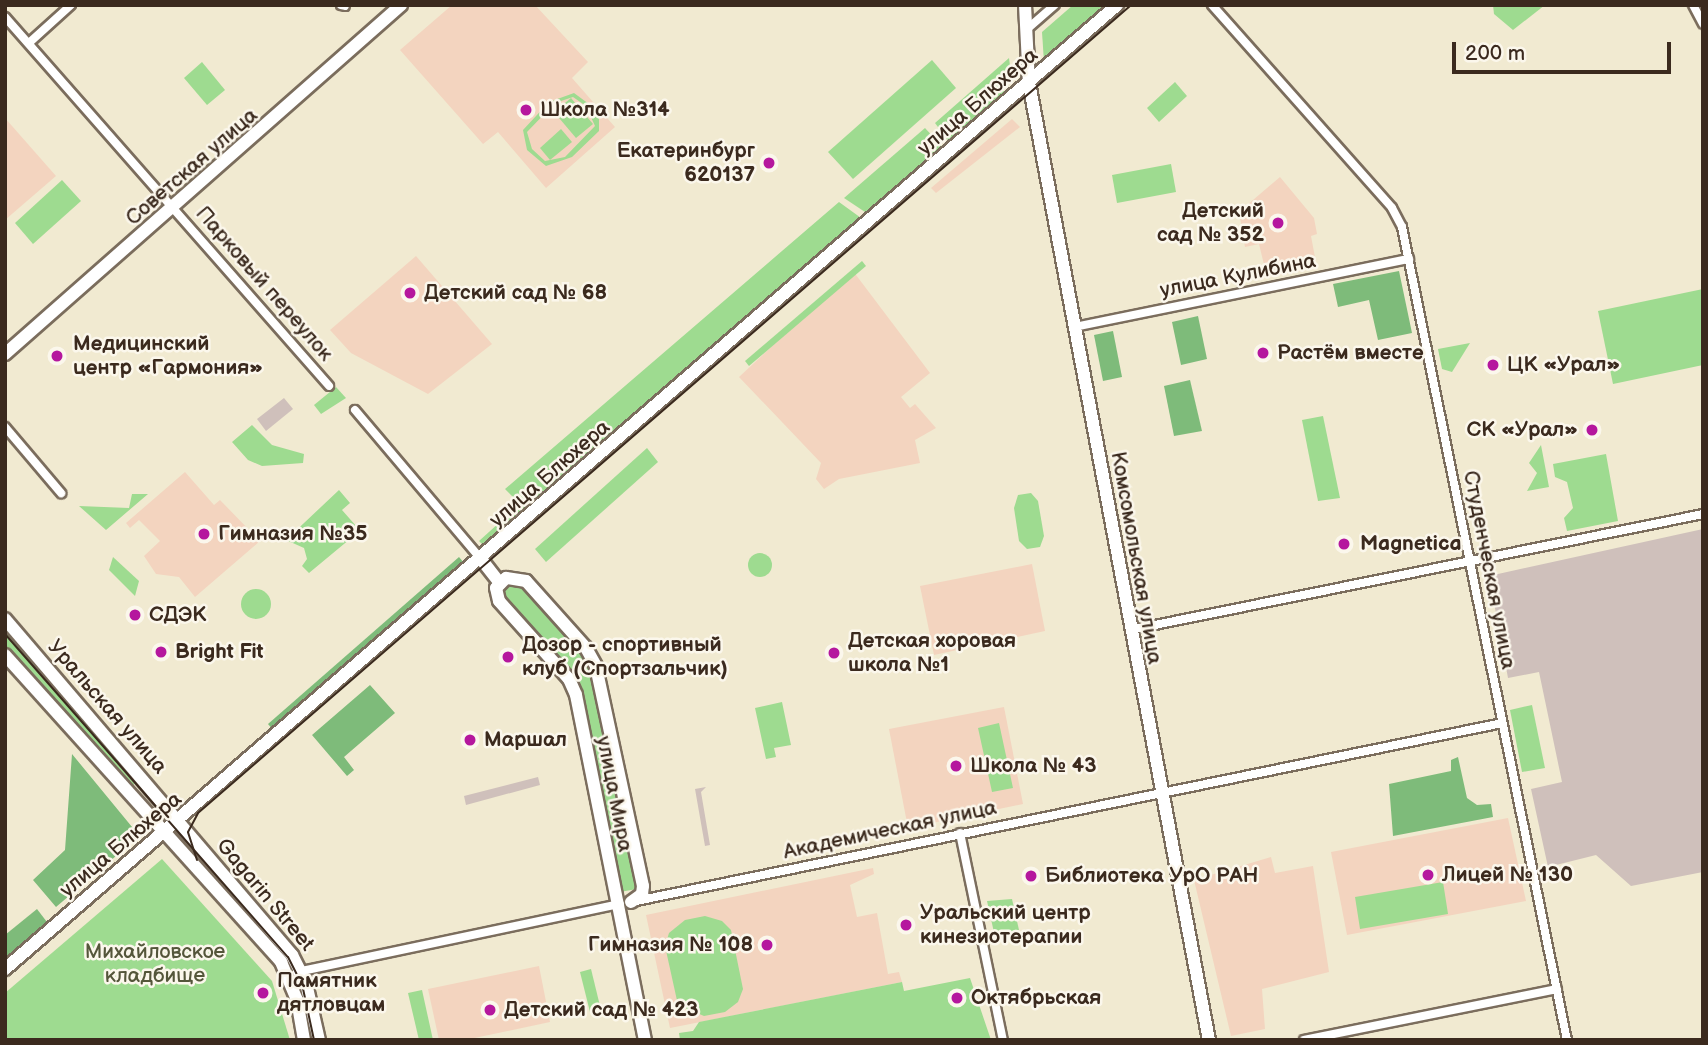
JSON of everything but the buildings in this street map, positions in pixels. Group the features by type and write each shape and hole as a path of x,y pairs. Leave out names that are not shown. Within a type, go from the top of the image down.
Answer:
{"main road":[{"name":"Советская улица","path":"5,354 175,208 401,5"},
{"name":"Комсомольская улица","path":"1025,5 1029,83 1159,792 1209,1040"},
{"name":"улица Блюхера","path":"5,969 180,821 1117,5"},
{"name":"улица Мира","path":"481,559 500,583"},
{"name":"улица Мира","path":"631,902 642,894 643,886 596,666 586,648 526,581 514,576 496,588 499,601 573,685 645,1040"},
{"name":"Уральская улица","path":"5,619 180,821"},
{"name":"Уральская улица","path":"5,655 164,834"},
{"name":"Gagarin Street","path":"180,821 302,970 319,1040"},
{"name":"Gagarin Street","path":"164,834 288,975 304,1040"}],"street":[{"path":"30,42 71,5"},
{"path":"1026,30 1055,5"},
{"name":"Студенческая улица","path":"1212,5 1392,208 1402,227 1502,723 1508,736 1567,1040"},
{"path":"1693,5 1703,24"},
{"name":"Парковый переулок","path":"5,17 30,42 329,386"},
{"name":"улица Кулибина","path":"1074,327 1409,259"},
{"path":"355,410 481,559"},
{"path":"5,427 61,493"},
{"path":"1130,630 1703,514"},
{"name":"Академическая улица","path":"288,975 341,961 1502,723"},
{"path":"960,833 1003,1040"},
{"path":"1304,1040 1556,989"}],"shaded area":[{"name":"Школа №314","path":"452,5 535,5 588,62 572,78 615,127 546,188 498,132 483,144 400,50"},
{"path":"5,118 56,176 5,220"},
{"path":"1012,119 1020,127 936,193 931,188"},
{"name":"Детский сад № 352","path":"1280,177 1314,218 1317,234 1311,236 1317,268 1267,277 1259,244 1245,247 1239,212"},
{"name":"Детский сад № 68","path":"416,256 492,344 428,394 351,353 330,330"},
{"path":"853,271 930,373 901,397 910,408 915,404 936,428 915,440 920,463 839,479 824,489 816,479 821,463 739,377"},
{"path":"284,398 293,409 266,431 257,419"},
{"name":"Гимназия №35","path":"185,472 214,505 220,500 260,541 195,597 179,577 156,574 144,556 160,541 139,520 130,528 126,523"},
{"path":"1703,529 1703,872 1631,886 1596,855 1548,867 1531,789 1562,782 1539,672 1508,678 1489,576"},
{"path":"1032,564 1045,631 934,655 920,586"},
{"name":"Школа № 43","path":"1004,707 1023,804 908,828 889,729"},
{"path":"538,777 540,785 466,805 464,796"},
{"path":"706,787 701,792 710,845 705,846 695,789"},
{"name":"Лицей № 130","path":"1508,818 1526,901 1347,935 1331,852"},
{"path":"1271,857 1275,873 1313,866 1329,972 1262,989 1265,1029 1231,1036 1194,880"},
{"name":"Гимназия № 108","path":"873,868 874,874 850,885 857,917 877,913 888,974 899,972 902,982 670,1028 646,915"},
{"name":"Детский сад № 423","path":"539,966 550,1022 465,1040 439,1040 428,989"}],"green space":[{"path":"1073,5 1109,5 1044,62 1042,32"},
{"path":"1493,5 1545,5 1513,30 1494,14"},
{"path":"1009,58 1012,81 1002,89 1006,94 950,143 935,123"},
{"path":"932,60 956,88 853,179 828,152"},
{"path":"202,62 225,90 207,105 184,78"},
{"path":"1175,82 1187,96 1159,122 1147,108"},
{"path":"574,93 593,107 599,119 599,131 572,157 546,166 527,150 523,130 549,102","holes":["573,97 586,106 595,126 565,157 545,161 532,149 527,132 555,103"]},
{"path":"571,98 593,124 576,138 554,112"},
{"path":"925,128 948,153 874,218 844,198"},
{"path":"561,129 572,142 550,160 540,148"},
{"path":"1171,164 1176,192 1117,203 1112,175"},
{"path":"62,180 81,201 33,244 15,223"},
{"path":"839,202 868,223 490,552 479,541 520,504 505,489"},
{"path":"862,261 866,266 749,366 745,361"},
{"path":"1399,271 1412,333 1378,340 1369,300 1338,307 1333,284"},
{"path":"1703,289 1703,365 1613,384 1598,311"},
{"path":"1198,316 1207,359 1181,365 1172,322"},
{"path":"1113,331 1122,377 1103,381 1094,335"},
{"path":"1470,343 1452,372 1442,369 1438,349"},
{"path":"1190,380 1202,431 1174,436 1164,386"},
{"path":"336,387 346,398 321,414 314,405"},
{"path":"1323,416 1340,498 1318,501 1302,420"},
{"path":"252,425 272,445 304,454 303,463 262,466 248,460 232,442"},
{"path":"1541,445 1549,487 1527,491 1537,473 1529,463"},
{"path":"647,448 658,462 546,562 535,549"},
{"path":"1606,454 1618,521 1567,531 1564,518 1573,508 1567,482 1555,477 1553,464"},
{"path":"339,490 350,503 342,510 357,527 356,534 309,573 302,566 307,559 304,548 286,540"},
{"path":"1031,493 1038,501 1044,536 1040,547 1027,549 1019,541 1014,508 1018,495"},
{"path":"132,494 148,494 106,530 79,506 129,508"},
{"path":"760,553 771,560 772,565 765,576 760,577 749,570 748,565 755,554"},
{"path":"113,557 139,581 135,596 109,570"},
{"path":"459,557 464,563 273,730 268,724"},
{"path":"514,576 586,648 643,883 637,889 614,893 576,695 499,601 500,583"},
{"path":"256,589 262,590 270,598 270,610 262,618 256,619 250,618 242,610 241,604 242,598 250,590"},
{"path":"5,628 139,780 130,788 5,647"},
{"path":"370,685 395,713 344,757 354,770 347,776 312,735"},
{"path":"782,702 791,745 774,748 776,757 766,759 755,708"},
{"path":"1532,705 1545,768 1522,772 1510,710"},
{"path":"999,723 1013,788 992,792 978,728"},
{"path":"72,754 137,833 136,839 56,907 33,880 65,850"},
{"path":"1458,757 1467,798 1477,805 1491,804 1493,817 1393,836 1389,784 1451,771 1451,760"},
{"name":"Михайловское кладбище","path":"162,859 272,981 290,1040 5,1040 5,993"},
{"path":"1443,882 1448,914 1360,929 1355,897"},
{"path":"1012,899 1019,930 995,937 987,901"},
{"path":"37,909 50,926 5,964 5,935"},
{"path":"705,916 722,921 731,930 743,989 738,1002 725,1012 704,1016 678,1005 665,946 669,933 685,920"},
{"path":"591,969 601,1010 590,1012 580,972"},
{"path":"970,978 991,1040 680,1040 679,1033 693,1031 699,1022 902,982 904,991"},
{"path":"422,990 433,1040 419,1040 408,993"}],"tram line":[{"path":"197,860 188,832 198,813 1131,5"},
{"path":"5,634 288,957 302,984 314,1040"}],"place":[{"name":"Школа №314","path":"526,110"},
{"name":"Екатеринбург 620137","path":"769,163"},
{"name":"Детский сад № 352","path":"1278,223"},
{"name":"Детский сад № 68","path":"410,293"},
{"name":"Растём вместе","path":"1263,353"},
{"name":"Медицинский центр «Гармония»","path":"57,356"},
{"name":"ЦК «Урал»","path":"1493,365"},
{"name":"СК «Урал»","path":"1592,430"},
{"name":"Гимназия №35","path":"204,534"},
{"name":"Magnetica","path":"1344,544"},
{"name":"СДЭК","path":"135,615"},
{"name":"Bright Fit","path":"161,652"},
{"name":"Детская хоровая школа №1","path":"834,653"},
{"name":"Дозор - спортивный клуб (Спортзальчик)","path":"508,657"},
{"name":"Маршал","path":"470,740"},
{"name":"Школа № 43","path":"956,766"},
{"name":"Лицей № 130","path":"1428,875"},
{"name":"Библиотека УрО РАН","path":"1031,876"},
{"name":"Уральский центр кинезиотерапии","path":"906,925"},
{"name":"Гимназия № 108","path":"767,945"},
{"name":"Памятник дятловцам","path":"263,993"},
{"name":"Октябрьская","path":"957,998"},
{"name":"Детский сад № 423","path":"490,1010"}]}
